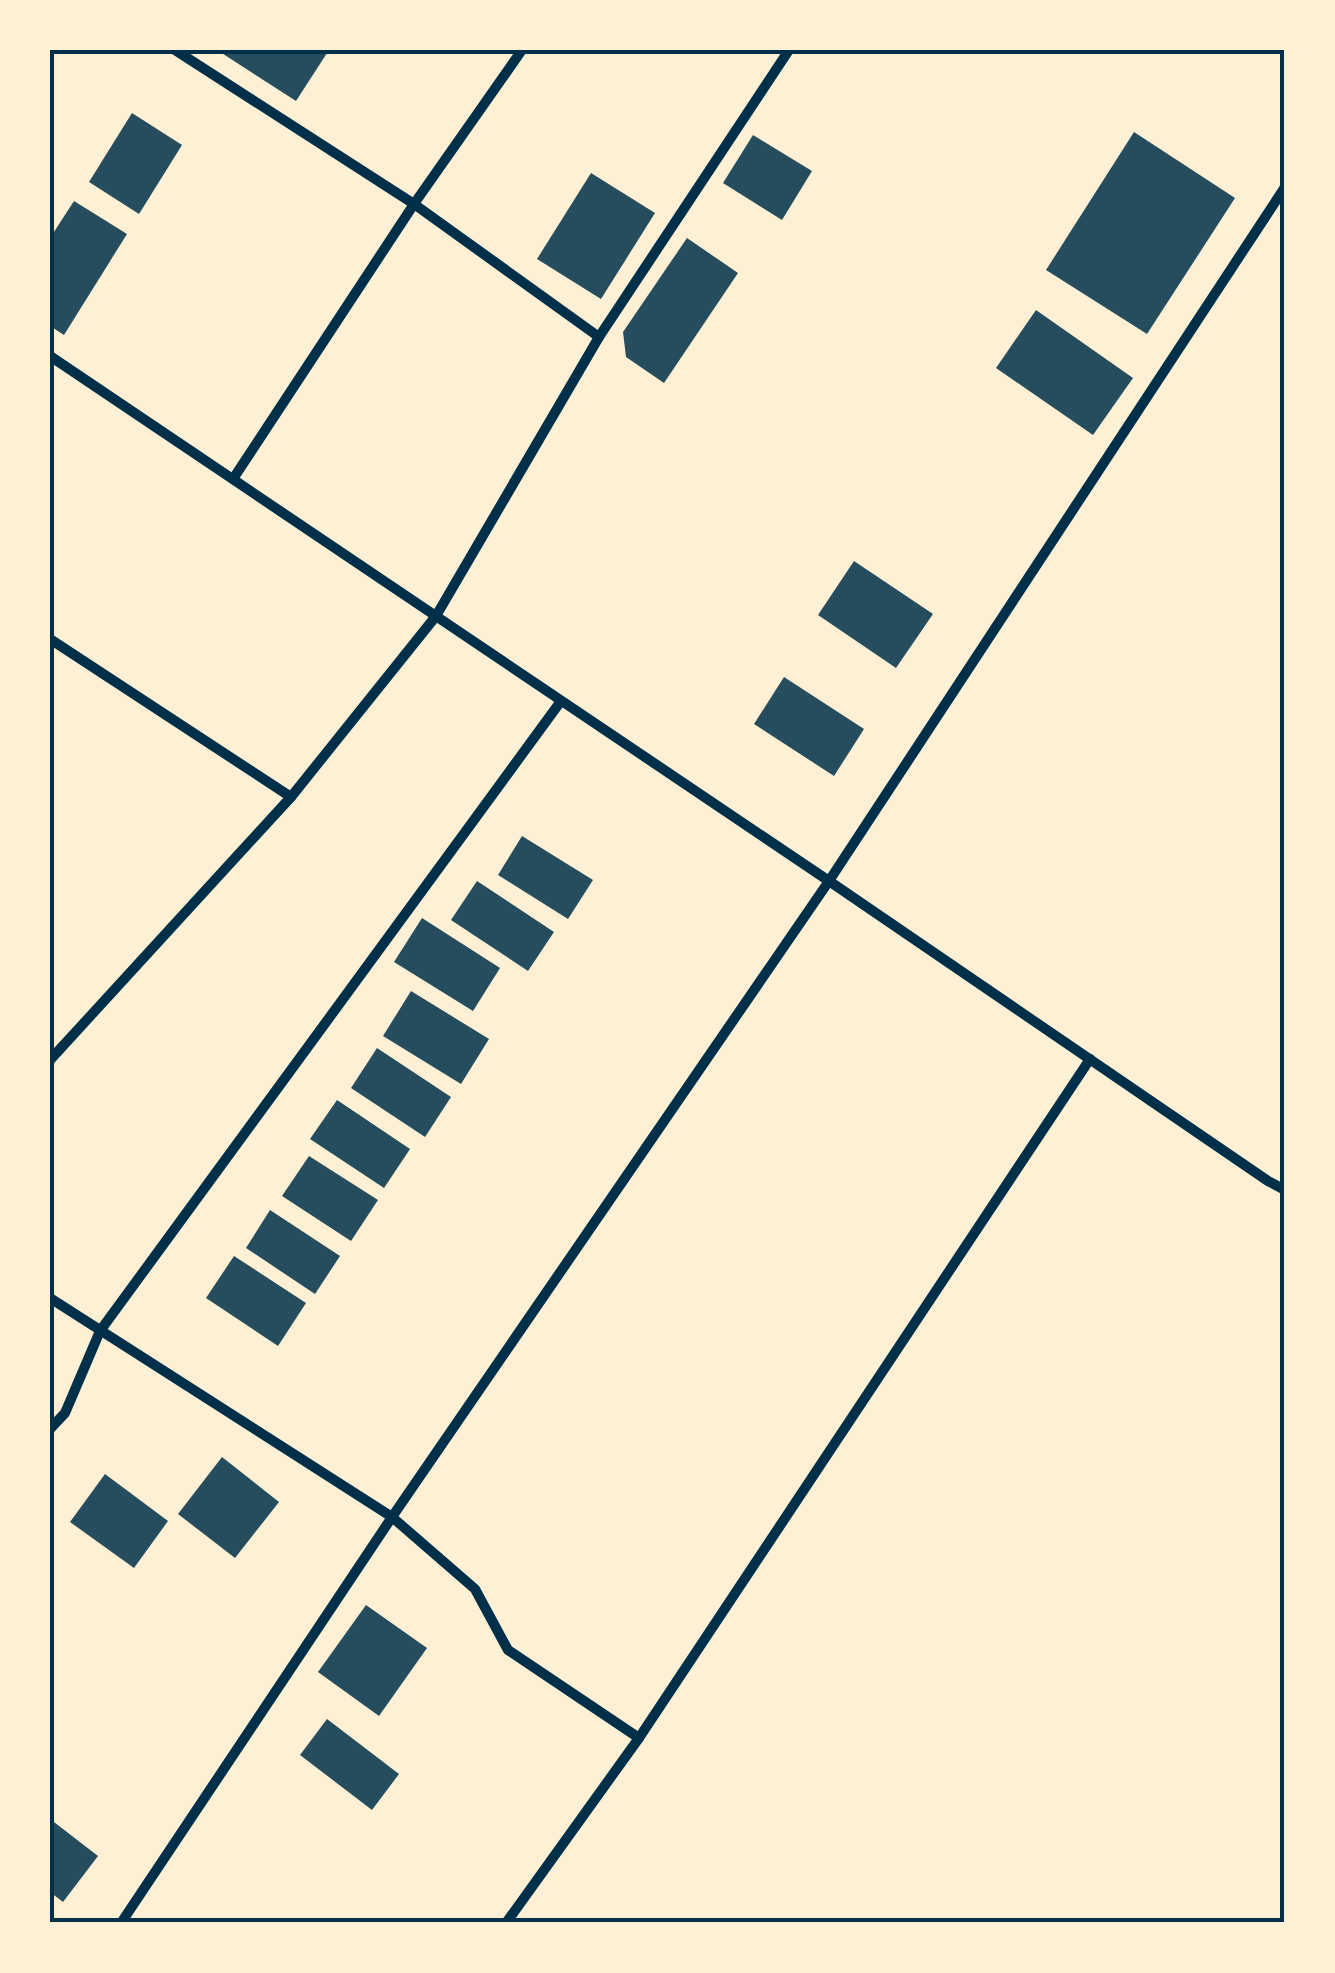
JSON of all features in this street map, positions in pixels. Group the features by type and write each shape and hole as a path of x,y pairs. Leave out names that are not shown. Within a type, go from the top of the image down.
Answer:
{"street":[{"path":"176,50 414,204 599,337"},
{"path":"233,479 414,204 522,50"},
{"path":"50,1060 291,797 436,616 599,337 789,50"},
{"path":"121,1923 392,1517 829,881 1285,187"},
{"path":"50,356 1285,1190"},
{"path":"50,639 291,797"},
{"path":"50,1428 65,1413 100,1331 561,700"},
{"path":"506,1923 639,1738 1090,1060"},
{"path":"50,1298 392,1517 475,1589 508,1650 639,1738"}],"building":[{"path":"217,50 329,50 296,101"},
{"path":"132,113 182,145 139,214 89,182"},
{"path":"1134,132 1235,198 1147,334 1046,270"},
{"path":"753,135 812,171 782,220 723,183"},
{"path":"591,173 655,213 601,299 537,259"},
{"path":"74,201 127,234 64,335 50,326 50,238"},
{"path":"687,238 738,273 664,383 626,357 623,332"},
{"path":"1036,310 1133,378 1093,435 996,368"},
{"path":"854,561 933,614 896,668 818,615"},
{"path":"784,677 864,729 834,776 754,724"},
{"path":"522,836 593,880 568,919 498,875"},
{"path":"477,881 554,932 528,971 451,920"},
{"path":"422,918 500,968 473,1011 394,962"},
{"path":"411,991 489,1039 461,1084 383,1036"},
{"path":"377,1048 451,1097 425,1137 351,1088"},
{"path":"337,1100 410,1149 384,1188 310,1139"},
{"path":"309,1156 378,1200 351,1241 282,1196"},
{"path":"270,1210 340,1256 315,1294 246,1248"},
{"path":"234,1256 306,1303 278,1346 206,1298"},
{"path":"222,1457 279,1502 235,1558 178,1514"},
{"path":"105,1474 168,1521 134,1568 70,1522"},
{"path":"366,1605 427,1648 379,1716 318,1672"},
{"path":"327,1719 399,1774 372,1810 300,1755"},
{"path":"50,1819 98,1856 63,1902 50,1892"}]}
